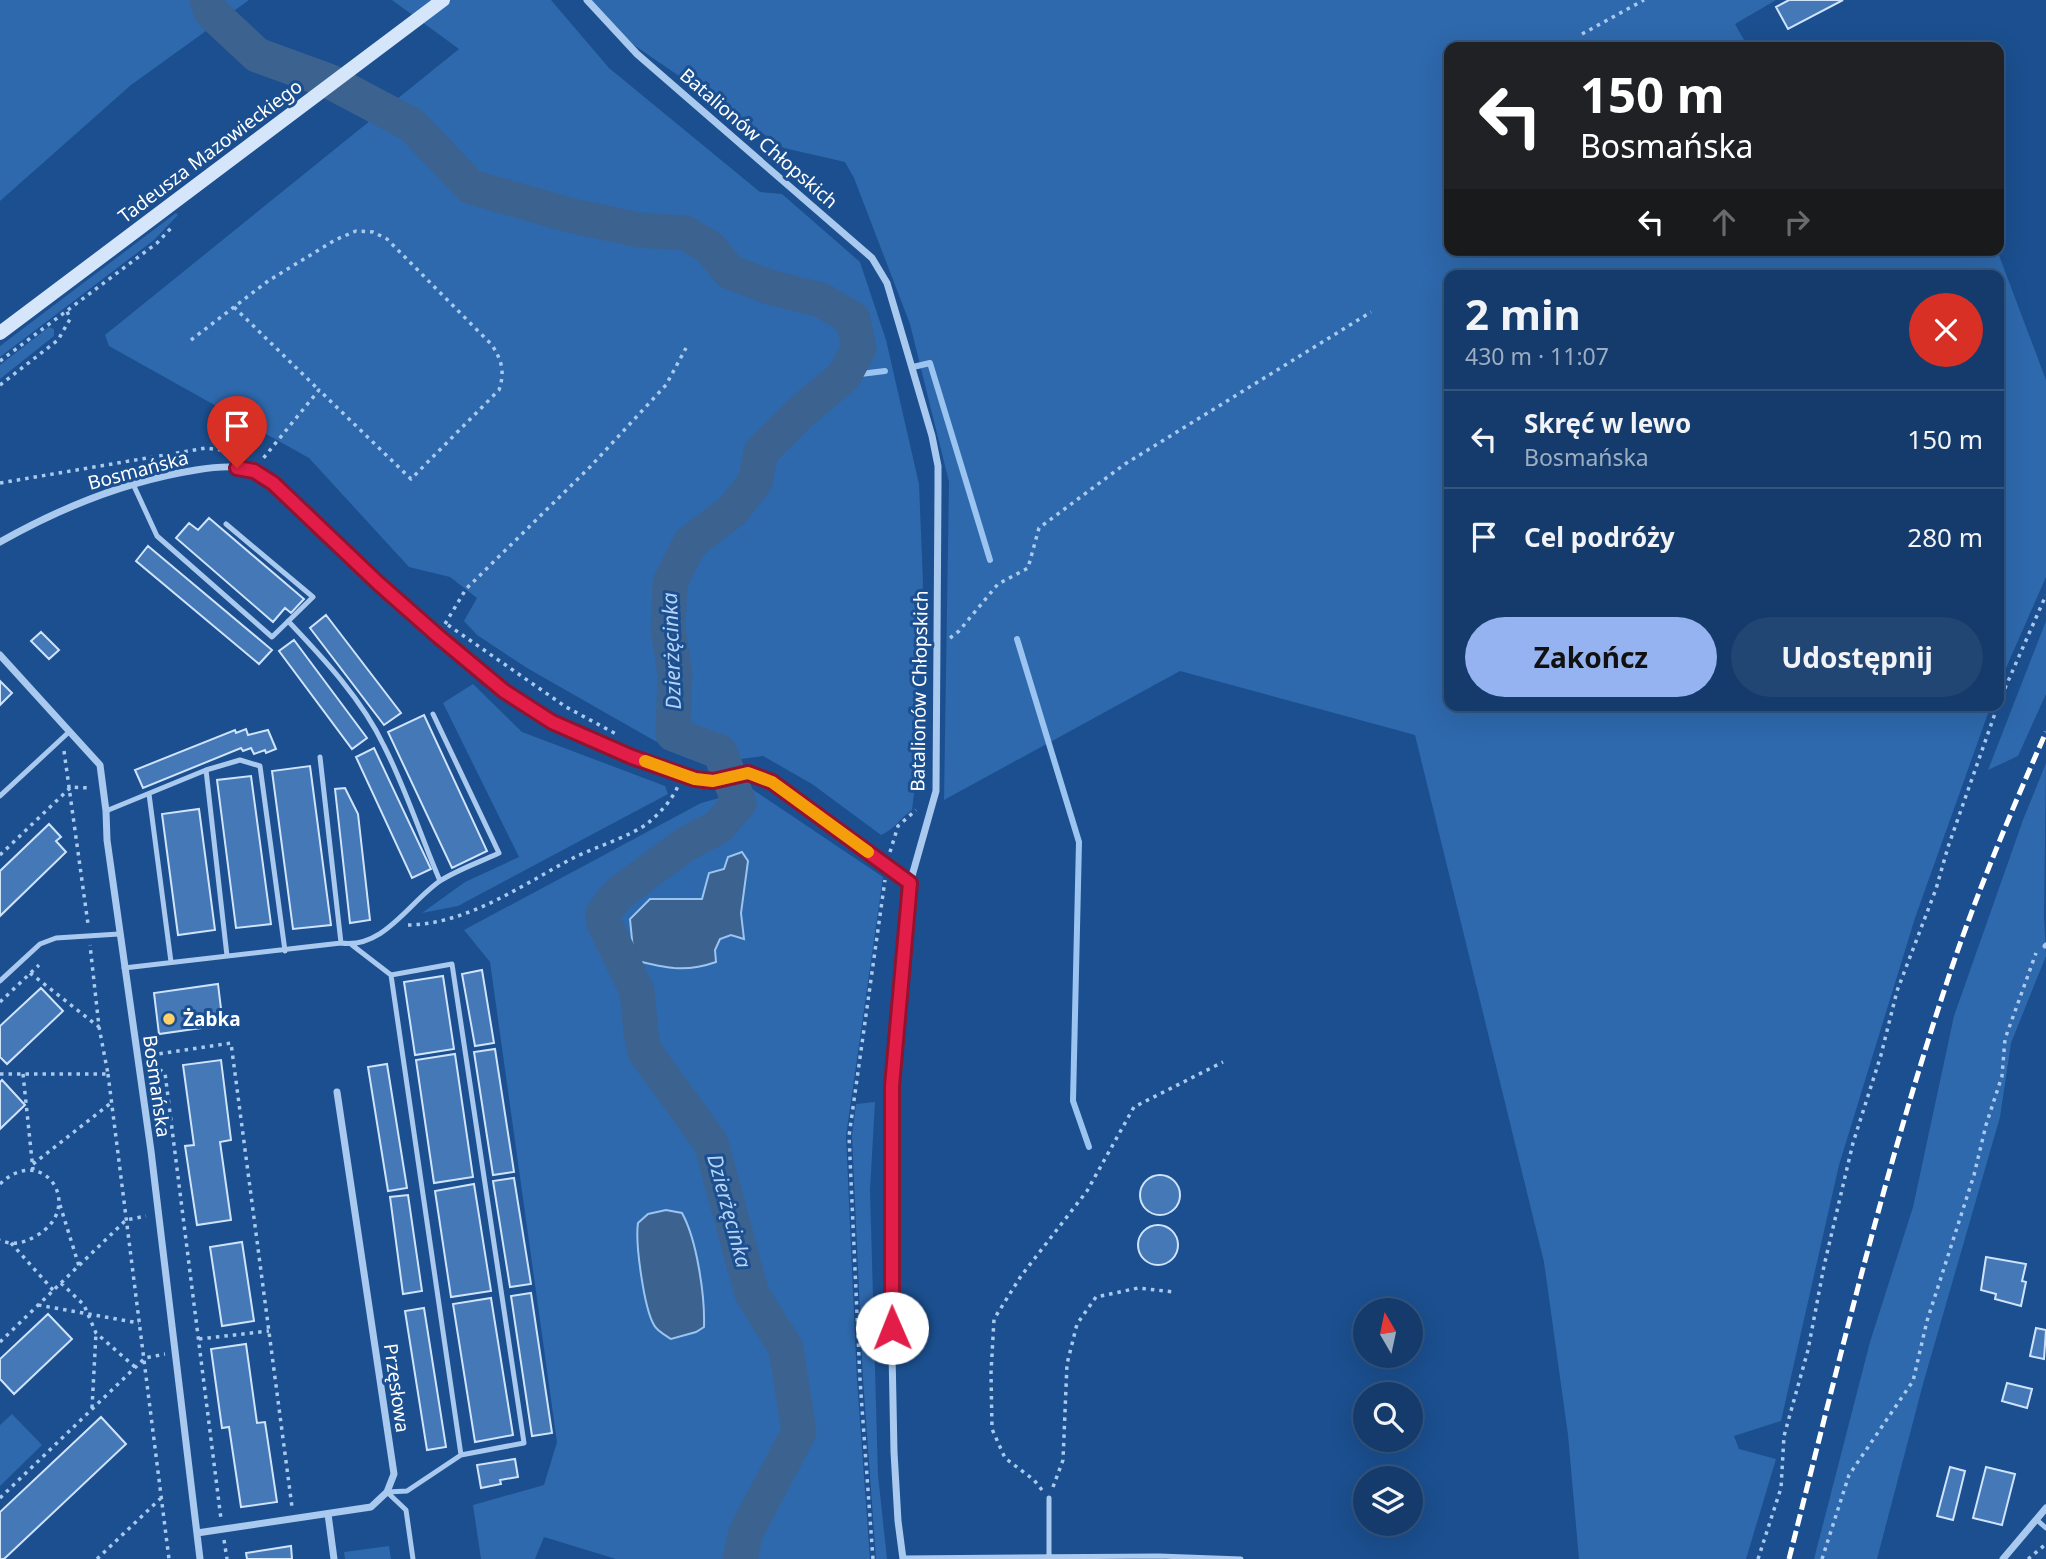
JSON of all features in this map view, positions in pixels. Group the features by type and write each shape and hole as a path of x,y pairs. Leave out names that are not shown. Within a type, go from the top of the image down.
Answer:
{"main road":[{"name":"Tadeusza Mazowieckiego","path":"0,333 443,0"}],"street":[{"name":"Batalionów Chłopskich","path":"587,0 637,54 863,249 881,270 936,452 936,791 910,883 892,1086 891,1303 896,1480 903,1558"},
{"name":"Bosmańska","path":"0,542 36,522 102,493 133,484 212,467 254,471"},
{"path":"254,471 273,483 438,636 504,691 552,722 632,757 682,775 713,781 748,773 772,782 910,883"},
{"name":"Bosmańska","path":"0,655 100,765 107,840 158,1214 200,1559"},
{"name":"Przęsłowa","path":"337,1092 394,1474 387,1492"},
{"path":"197,1533 371,1507 387,1492"},
{"path":"2004,1559 2046,1508"},
{"path":"328,1514 334,1559"}],"lane":[{"path":"133,484 157,536 272,638 313,597 226,524"},
{"path":"288,621 323,658 366,715 384,745 440,881"},
{"path":"352,945 373,937 393,924 440,881 499,853 433,714"},
{"path":"0,796 70,731"},
{"path":"320,757 341,943"},
{"path":"106,811 206,770 240,760 260,766 285,951"},
{"path":"206,770 228,956"},
{"path":"149,794 171,962"},
{"path":"0,981 40,944 56,938 119,934"},
{"path":"124,968 341,943 352,945 391,975 461,1455"},
{"path":"387,1492 407,1491 461,1455 524,1443 452,964 391,975"},
{"path":"387,1492 406,1510 412,1559"},
{"path":"1049,1498 1049,1556"},
{"path":"2037,1520 2046,1528"},
{"path":"903,1558 1159,1556 1241,1559"}],"path":[{"path":"1582,34 1644,0"},
{"path":"0,360 157,243 174,224"},
{"path":"191,340 234,307 268,281 335,240 356,231 373,232 387,239 492,345 500,358 504,376 499,390 411,479 234,307"},
{"path":"0,385 58,340 70,319 67,311"},
{"path":"937,648 958,631 998,584 1028,568 1039,528 1125,464 1371,312"},
{"path":"438,636 466,589 590,467 666,385 686,348"},
{"path":"254,471 319,390"},
{"path":"2004,691 2046,595"},
{"path":"1758,1559 1781,1488 1784,1436 1808,1350 1824,1266 1853,1143 1881,1055 1897,991 1936,889 1996,711"},
{"path":"60,740 71,787 99,1027 108,1074 169,1559"},
{"path":"393,924 412,925 464,914 646,824 674,797 682,775"},
{"path":"0,855 71,787 103,789"},
{"path":"889,857 894,832 922,805"},
{"path":"873,1559 860,1380 849,1136 886,874"},
{"path":"1822,1559 1849,1475 1913,1381 1927,1321 1966,1201 2002,1076 2005,1039 2030,965 2038,949 2046,945"},
{"path":"80,947 90,946"},
{"path":"0,1002 45,959"},
{"path":"30,973 99,1027"},
{"path":"145,1056 231,1043 293,1519"},
{"path":"146,1062 166,1073 227,1559"},
{"path":"1174,1292 1138,1288 1096,1297 1077,1324 1067,1364 1063,1460 1049,1498 1034,1480 1005,1458 992,1429 994,1320 1021,1276 1087,1191 1134,1107 1223,1062"},
{"path":"1,1073 108,1074"},
{"path":"23,1074 33,1170"},
{"path":"33,1164 111,1102"},
{"path":"0,1184 13,1174 33,1170 47,1175 59,1192 60,1205 79,1266"},
{"path":"0,1240 11,1243 30,1240 41,1233 55,1217 60,1205"},
{"path":"0,1342 126,1220 158,1214"},
{"path":"11,1243 53,1290"},
{"path":"61,1283 84,1305 96,1333 92,1409"},
{"path":"38,1305 140,1323"},
{"path":"200,1339 269,1331"},
{"path":"96,1333 135,1367"},
{"path":"0,1497 145,1358 175,1353"},
{"path":"97,1559 161,1498"},
{"path":"2028,1559 2046,1544"}],"shaded area":[{"path":"0,0 249,0 131,85 0,201"},
{"path":"392,0 551,0 609,68 760,192 782,194 860,262 886,340 919,484 923,583 916,707 920,744 912,810 886,833 881,835 812,784 763,756 713,763 655,741 527,668 477,635 464,621 477,598 450,577 409,567 309,458 109,346 105,335 459,49"},
{"path":"591,0 1776,0 1735,24 1745,42 1444,42 1444,256 1999,256 2046,380 2046,577 2004,673 2004,270 1444,270 1444,711 1989,711 1915,918 1839,1165 1781,1421 1734,1436 1739,1449 1776,1459 1746,1559 1579,1559 1568,1435 1544,1262 1415,735 1180,671 944,800 949,482 910,324 854,178 845,162 784,148 628,41"},
{"path":"176,213 178,215 154,240 0,357 0,346"},
{"path":"49,327 54,329 54,336 0,379 0,365"},
{"path":"2046,621 2046,694 2018,756 1988,770"},
{"path":"473,684 522,732 665,786 668,794 458,906 422,913 465,882 519,857 443,703"},
{"path":"2046,763 2046,956 2011,1043 2000,1117 1923,1384 1877,1559 1814,1559 1870,1342 1913,1207 1954,1016 2023,820"},
{"path":"752,789 883,877 846,1136 857,1380 870,1559 616,1559 544,1537 535,1559 481,1559 473,1505 544,1485 557,1442 490,962 464,930 701,803"},
{"path":"742,852 748,861 741,913 744,939 731,935 720,939 715,950 716,962 705,965 665,967 634,960 630,919 650,899 702,899 709,873 724,869 728,857"},
{"path":"875,1102 870,1190 878,1475 887,1559 876,1559 863,1379 852,1136 856,1104"},
{"path":"666,1210 682,1213 687,1224 699,1269 704,1314 704,1327 671,1339 657,1329 650,1317 638,1245 638,1223 648,1214"},
{"path":"12,1414 42,1445 0,1486 0,1425"},
{"path":"389,1546 391,1559 345,1559 344,1552"}],"building":[{"path":"1789,0 1843,0 1788,29 1776,7"},
{"path":"209,518 304,599 291,613 285,608 273,622 176,538 189,523 198,530"},
{"path":"148,546 272,650 259,664 136,561"},
{"path":"326,615 401,713 384,725 310,628"},
{"path":"41,632 59,650 49,659 31,641"},
{"path":"294,640 367,738 352,749 279,651"},
{"path":"0,681 12,693 0,705"},
{"path":"424,715 487,851 452,868 388,732"},
{"path":"246,729 248,735 268,730 276,749 254,754 251,748 243,751 241,748 143,788 135,770 235,730 236,733"},
{"path":"374,748 431,869 412,878 356,757"},
{"path":"310,766 331,925 293,929 272,771"},
{"path":"251,776 271,924 236,928 217,780"},
{"path":"345,788 358,814 370,920 350,923 335,789"},
{"path":"199,809 215,930 178,935 162,814"},
{"path":"49,824 61,837 56,841 66,852 0,916 0,871"},
{"path":"482,970 494,1043 475,1046 462,974"},
{"path":"443,976 454,1049 415,1055 404,982"},
{"path":"218,984 223,1025 159,1034 154,993"},
{"path":"41,988 63,1011 7,1064 0,1057 0,1026"},
{"path":"495,1049 514,1172 493,1175 474,1052"},
{"path":"455,1054 473,1177 434,1183 416,1060"},
{"path":"221,1060 231,1140 220,1142 231,1220 197,1225 185,1146 194,1145 183,1065"},
{"path":"387,1064 407,1188 388,1191 368,1067"},
{"path":"2,1080 25,1105 0,1129 0,1082"},
{"path":"1160,1175 1174,1181 1180,1195 1174,1209 1160,1215 1146,1209 1140,1195 1146,1181"},
{"path":"514,1178 531,1284 510,1287 493,1181"},
{"path":"474,1184 491,1291 451,1297 435,1191"},
{"path":"408,1195 422,1291 403,1294 390,1197"},
{"path":"1158,1225 1172,1231 1178,1245 1172,1259 1158,1265 1144,1259 1138,1245 1144,1231"},
{"path":"242,1242 254,1321 222,1326 210,1247"},
{"path":"1986,1257 2026,1264 2022,1281 2026,1282 2021,1306 1995,1299 1996,1294 1981,1290"},
{"path":"531,1293 552,1433 532,1436 511,1296"},
{"path":"491,1298 513,1435 475,1442 453,1304"},
{"path":"424,1308 446,1447 427,1450 405,1311"},
{"path":"48,1314 72,1339 14,1394 0,1379 0,1359"},
{"path":"2036,1328 2046,1330 2044,1359 2030,1356"},
{"path":"246,1344 257,1423 265,1422 277,1502 241,1507 229,1427 222,1428 211,1349"},
{"path":"2007,1383 2032,1389 2027,1408 2002,1401"},
{"path":"101,1417 126,1444 4,1559 0,1559 0,1512"},
{"path":"515,1459 518,1477 500,1480 501,1484 481,1488 477,1465"},
{"path":"1950,1467 1965,1471 1953,1520 1937,1516"},
{"path":"1986,1467 2015,1474 2002,1525 1973,1518"},
{"path":"291,1546 292,1559 247,1559 246,1553"}],"waterway":[{"name":"Dzierżęcinka","path":"207,0 211,12 257,55 331,82 412,125 471,187 569,215 638,230 685,233 709,247 730,272 769,287 821,300 853,319 859,348 844,376 801,412 761,452 755,482 733,510 690,543 670,583 668,628 675,674 673,734 720,752 739,803 718,827 684,845 617,895 603,914 604,923 637,991 645,1052 711,1143 752,1294 786,1348 799,1432 746,1532 740,1559"},
{"path":"913,367 930,363 990,560"},
{"path":"844,376 885,371"},
{"path":"1017,639 1079,842 1073,1101 1089,1147"}],"railway":[{"path":"1789,1559 1863,1269 1924,1053 1981,887 2046,732"}],"slow traffic":[{"path":"645,761 695,779 713,781 748,773 772,782 868,852"}],"place":[{"name":"Żabka","path":"169,1019"}],"route":[{"path":"237,468 254,471 273,483 438,636 504,691 552,722 632,757 695,779 713,781 748,773 772,782 910,883 892,1086 892,1328"}]}
